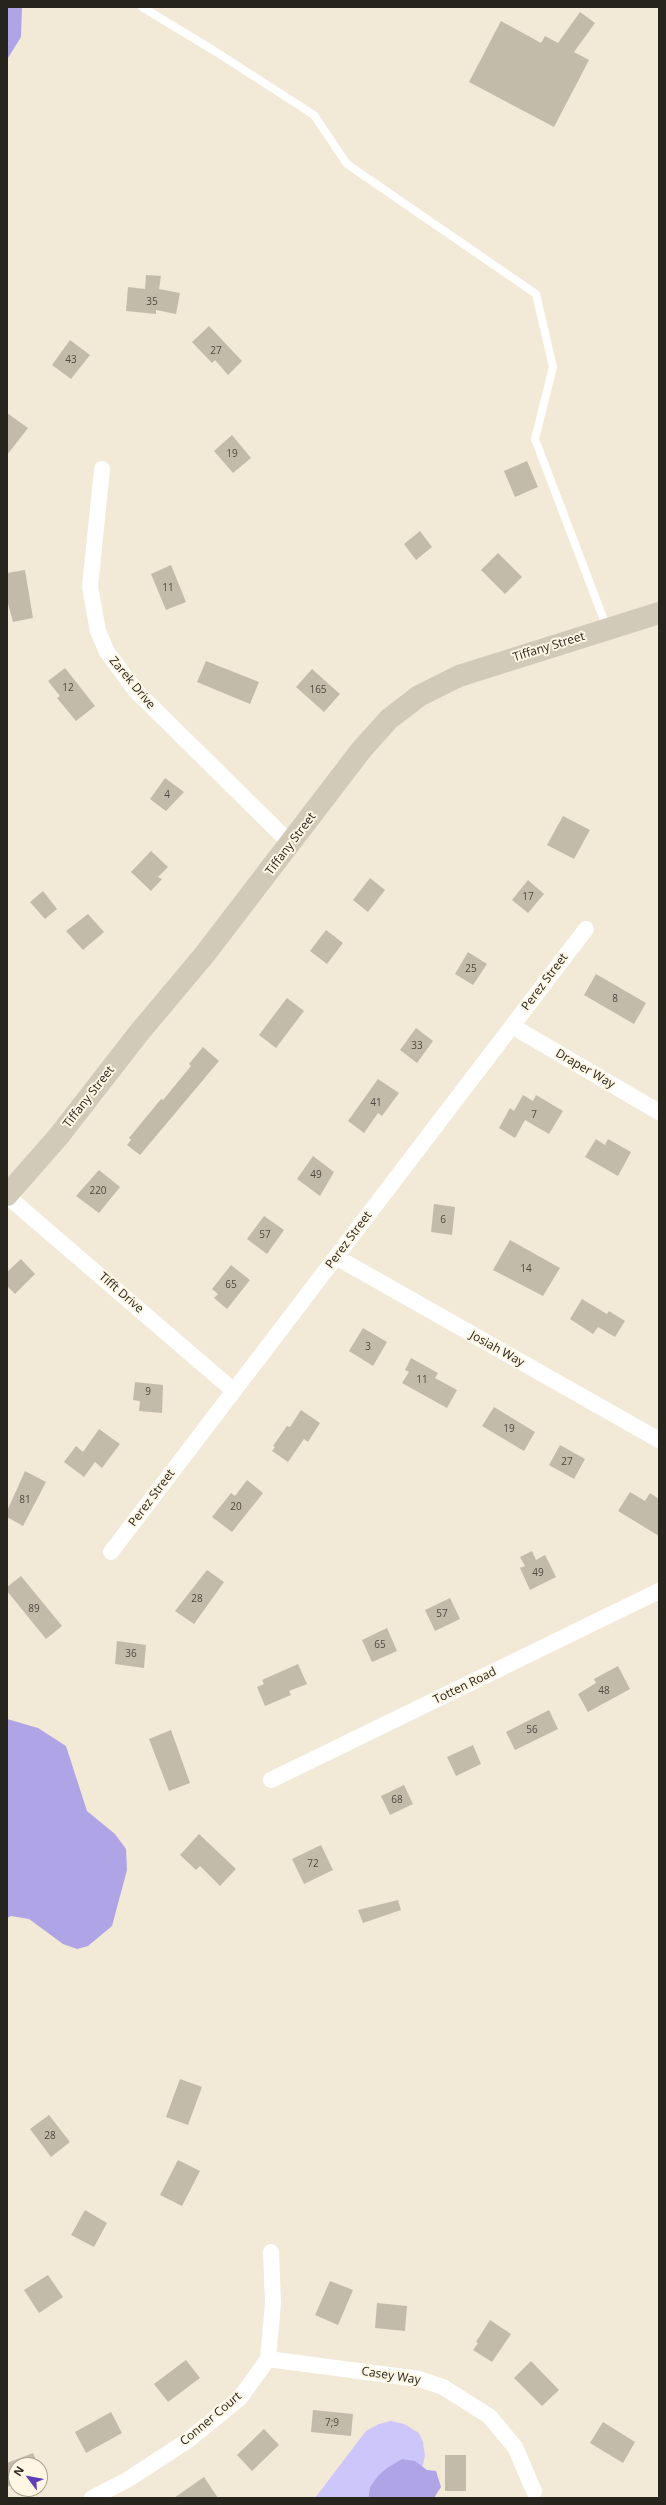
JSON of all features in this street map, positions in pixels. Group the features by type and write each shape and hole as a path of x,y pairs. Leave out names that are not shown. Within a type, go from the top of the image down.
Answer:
{"street":[{"name":"Zarek Drive","path":"102,469 90,587 98,631 107,652 136,690 291,844"},
{"name":"Tiffany Street","path":"9,1188 58,1137 291,844 375,733 390,719 419,696 459,676 659,613"},
{"name":"Perez Street","path":"112,1552 586,929"},
{"name":"Draper Way","path":"512,1026 659,1112"},
{"name":"Tifft Drive","path":"9,1188 234,1391"},
{"name":"Josiah Way","path":"336,1257 659,1440"},
{"name":"Totten Road","path":"271,1780 659,1591"},
{"path":"268,2359 273,2303 271,2252"},
{"name":"Casey Way","path":"268,2359 419,2379 443,2387 489,2416 515,2447 534,2491"},
{"name":"Conner Court","path":"92,2498 127,2480 187,2441 240,2398 268,2359"}],"lane":[{"path":"142,7 213,50 314,115 347,164 536,294 553,367 535,439 608,628"}],"shaded area":[{"path":"7,7 22,7 21,37 8,58"},
{"path":"7,1719 38,1728 66,1746 87,1811 115,1834 126,1849 127,1870 112,1926 88,1946 77,1949 63,1944 29,1919 11,1916 7,1918"},
{"path":"391,2421 404,2424 419,2433 423,2442 425,2456 422,2468 415,2461 370,2487 368,2498 315,2498 366,2431 379,2424"},
{"path":"402,2459 415,2461 427,2470 436,2471 441,2487 434,2498 368,2498 370,2487 378,2476 387,2468"}],"building":[{"path":"580,12 595,23 574,52 589,60 554,127 469,82 501,21 541,43 545,36 558,43"},
{"path":"146,275 161,276 159,289 180,293 176,314 156,310 156,314 126,311 128,287 145,289"},
{"path":"209,326 242,361 228,375 215,360 212,363 192,342"},
{"path":"70,340 90,355 71,379 52,365"},
{"path":"7,413 28,428 7,455"},
{"path":"232,435 251,458 233,473 214,451"},
{"path":"527,461 538,487 515,497 504,471"},
{"path":"420,531 432,547 416,560 404,544"},
{"path":"498,553 522,577 505,594 481,570"},
{"path":"171,565 186,602 166,610 151,574"},
{"path":"25,570 33,618 13,622 7,600 7,573"},
{"path":"206,661 259,682 250,704 197,682"},
{"path":"65,668 95,706 76,721 57,698 60,696 48,681"},
{"path":"312,669 340,694 324,712 296,687"},
{"path":"165,778 184,792 166,811 150,799"},
{"path":"563,816 590,830 574,859 547,845"},
{"path":"151,851 168,867 158,877 162,879 151,891 131,872"},
{"path":"370,878 385,890 368,912 353,900"},
{"path":"528,880 544,894 528,913 512,900"},
{"path":"43,891 57,909 45,919 30,902"},
{"path":"88,914 104,932 83,950 66,931"},
{"path":"326,930 343,943 327,964 310,951"},
{"path":"468,952 487,964 473,985 455,974"},
{"path":"596,974 646,1003 634,1024 584,995"},
{"path":"287,998 304,1011 276,1048 259,1035"},
{"path":"416,1028 433,1041 417,1063 400,1050"},
{"path":"203,1047 219,1061 140,1155 127,1145 131,1140 129,1138 191,1066 189,1064"},
{"path":"378,1079 399,1093 382,1116 378,1113 364,1133 348,1121"},
{"path":"523,1095 533,1101 536,1095 563,1111 549,1134 525,1120 515,1138 499,1128 510,1108 514,1111"},
{"path":"596,1139 605,1145 608,1139 631,1152 618,1176 585,1157"},
{"path":"313,1156 334,1172 320,1196 297,1179"},
{"path":"99,1170 120,1187 99,1213 76,1196"},
{"path":"434,1204 455,1207 452,1235 431,1232"},
{"path":"264,1216 284,1230 267,1254 247,1239"},
{"path":"510,1240 560,1268 543,1296 493,1270"},
{"path":"21,1259 35,1274 15,1294 7,1286 7,1272"},
{"path":"231,1265 250,1280 227,1309 214,1298 218,1294 212,1289"},
{"path":"582,1299 607,1314 609,1311 625,1321 615,1337 598,1327 593,1334 570,1319"},
{"path":"363,1328 387,1342 373,1366 349,1351"},
{"path":"411,1358 438,1373 435,1378 457,1390 447,1408 402,1383 409,1372 405,1370"},
{"path":"135,1382 163,1385 162,1413 139,1411 140,1401 133,1400"},
{"path":"494,1407 535,1432 524,1451 482,1426"},
{"path":"301,1410 320,1423 308,1442 304,1439 288,1462 272,1451 275,1447 273,1446 287,1426 290,1427"},
{"path":"99,1429 120,1444 102,1468 95,1462 84,1477 64,1462 76,1446 83,1452"},
{"path":"560,1445 585,1459 574,1479 549,1465"},
{"path":"25,1471 46,1482 23,1526 7,1517 7,1511"},
{"path":"247,1480 263,1493 232,1532 212,1517 231,1493 235,1496"},
{"path":"630,1492 645,1501 650,1493 659,1499 659,1536 618,1511"},
{"path":"532,1551 536,1560 545,1555 556,1577 530,1590 520,1568 525,1566 520,1557"},
{"path":"207,1570 224,1582 194,1624 175,1611"},
{"path":"21,1576 62,1626 46,1639 7,1591 7,1587"},
{"path":"450,1598 460,1619 435,1631 425,1610"},
{"path":"387,1628 397,1651 372,1662 362,1640"},
{"path":"117,1641 146,1645 144,1668 115,1664"},
{"path":"298,1664 307,1684 289,1691 291,1695 265,1706 257,1687 264,1684 262,1680"},
{"path":"618,1666 630,1689 588,1712 578,1694 596,1683 594,1679"},
{"path":"549,1710 558,1729 515,1750 506,1732"},
{"path":"171,1730 190,1783 169,1791 149,1739"},
{"path":"473,1745 481,1764 456,1776 447,1757"},
{"path":"404,1785 413,1804 390,1815 381,1796"},
{"path":"199,1834 236,1869 220,1886 200,1866 196,1870 180,1855"},
{"path":"321,1845 333,1870 304,1884 292,1859"},
{"path":"398,1900 401,1910 363,1923 358,1910"},
{"path":"180,2079 202,2087 188,2125 166,2117"},
{"path":"49,2115 70,2142 51,2157 30,2129"},
{"path":"178,2160 200,2171 182,2206 160,2195"},
{"path":"85,2210 107,2223 94,2247 71,2235"},
{"path":"48,2275 63,2297 39,2313 24,2290"},
{"path":"330,2281 353,2290 338,2325 315,2315"},
{"path":"377,2303 407,2306 405,2331 375,2328"},
{"path":"490,2320 511,2334 492,2362 473,2350 478,2343 476,2342"},
{"path":"186,2360 200,2378 168,2402 154,2384"},
{"path":"531,2361 559,2390 542,2406 514,2378"},
{"path":"313,2410 353,2414 351,2436 311,2432"},
{"path":"111,2412 122,2433 86,2453 75,2432"},
{"path":"603,2422 635,2442 623,2463 590,2443"},
{"path":"264,2429 279,2445 252,2471 237,2455"},
{"path":"33,2453 35,2457 23,2457"},
{"path":"445,2455 466,2455 466,2491 445,2491"},
{"path":"7,2463 8,2463 7,2487"},
{"path":"204,2477 218,2498 174,2498"}]}
